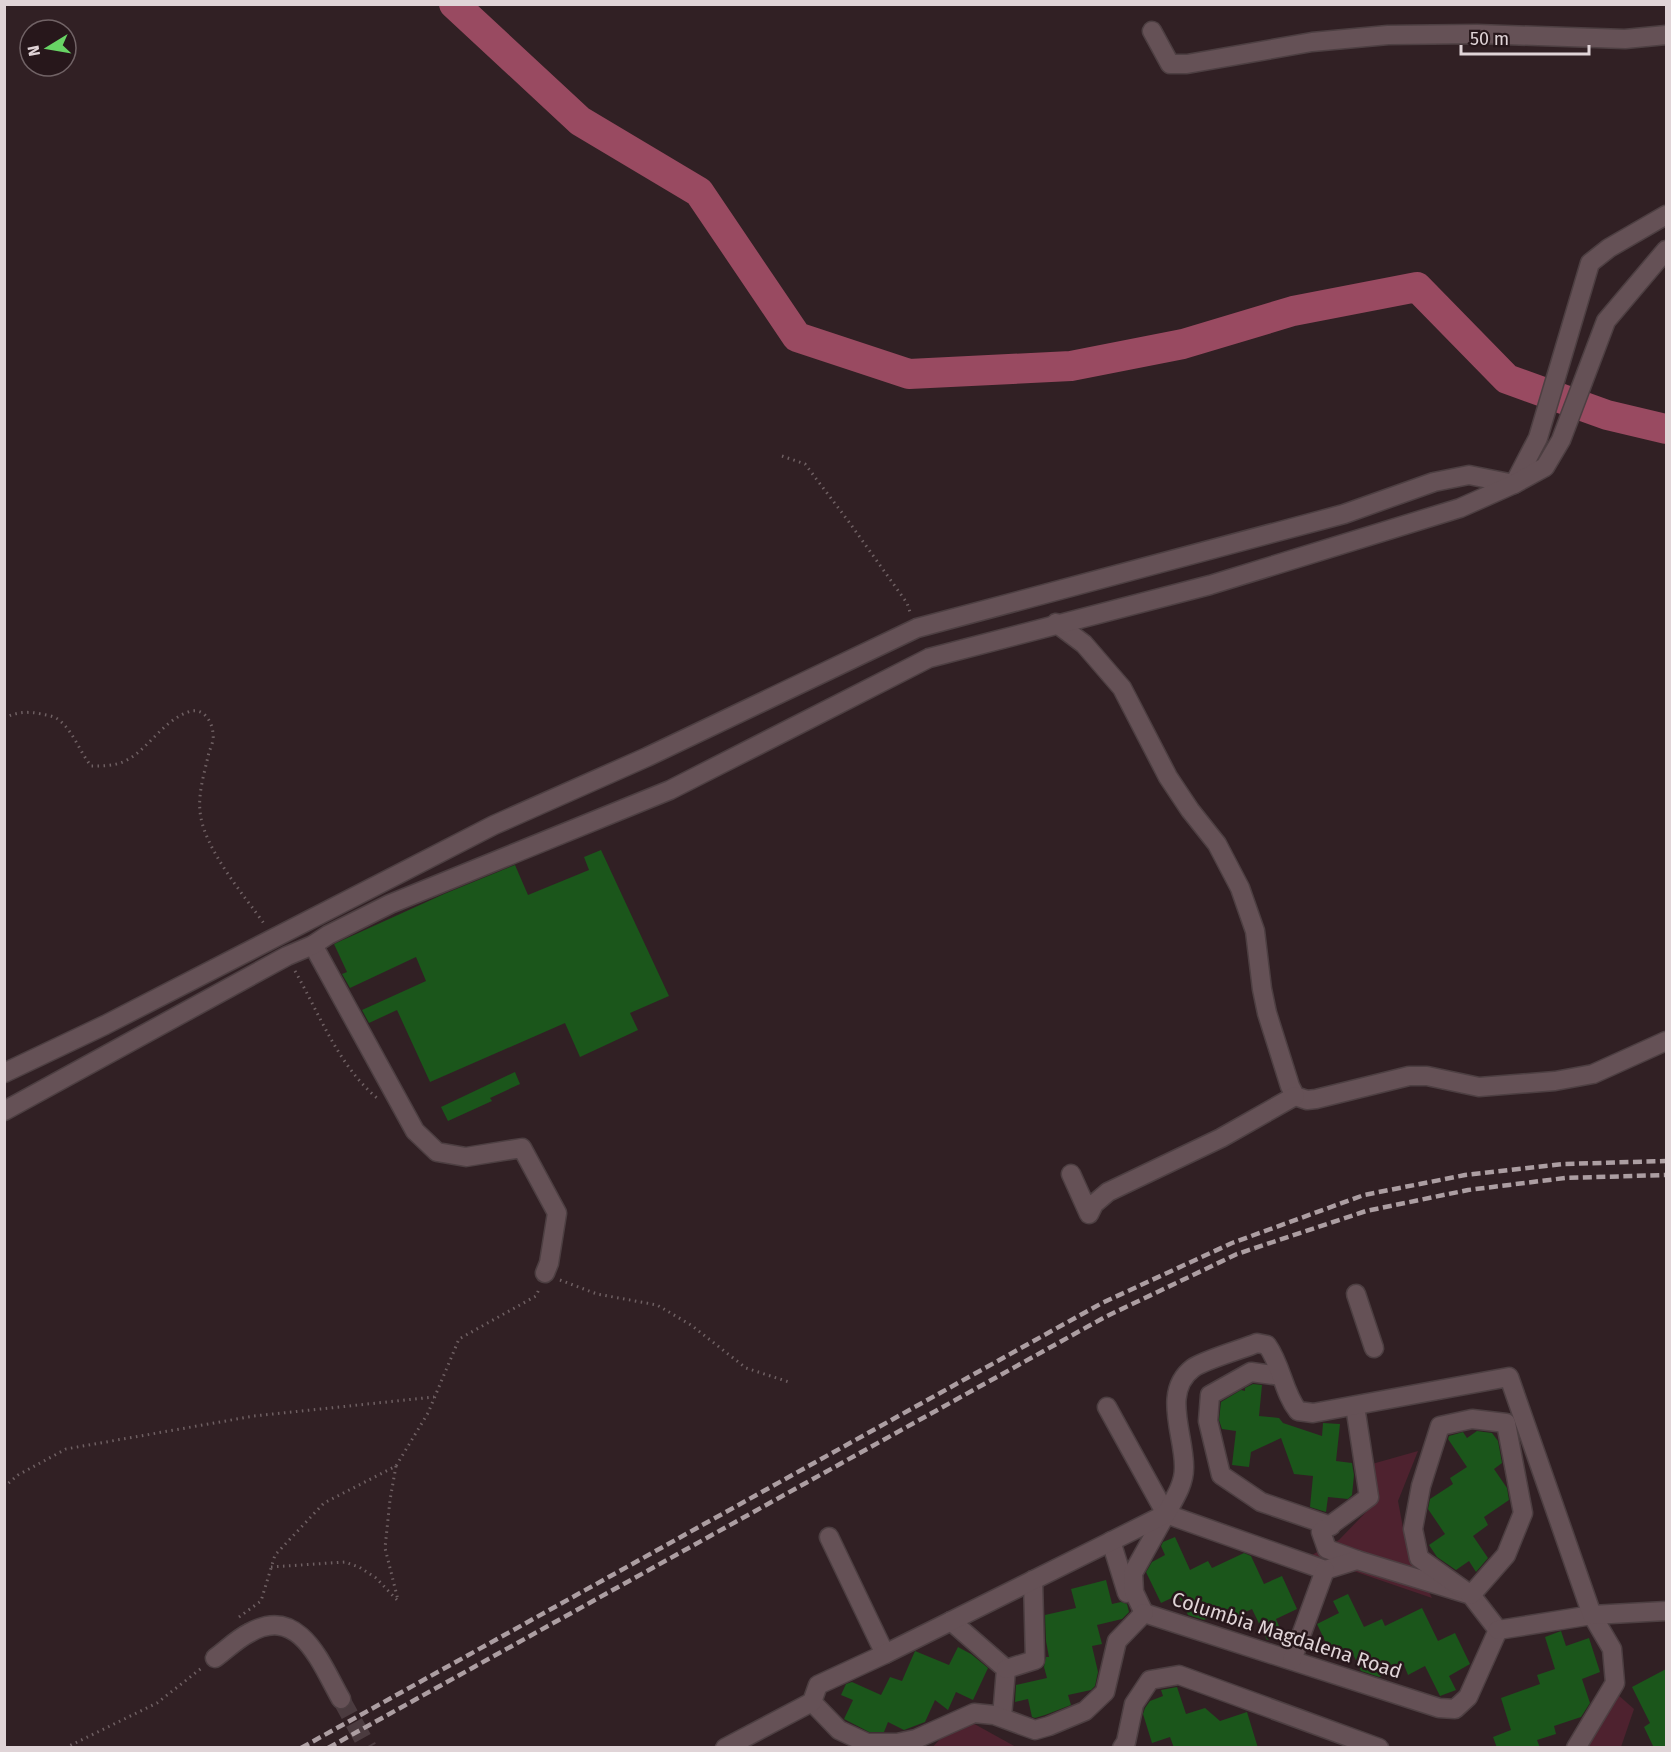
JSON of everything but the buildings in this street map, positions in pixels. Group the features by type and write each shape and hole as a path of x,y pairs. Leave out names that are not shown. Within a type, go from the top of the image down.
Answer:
{"street":[{"path":"1152,31 1170,64 1187,64 1311,42 1388,36 1477,34 1625,39 1666,34"},
{"path":"1514,484 1538,438 1590,263 1609,248 1666,215"},
{"path":"4,1111 287,956 313,945 390,904 670,790 929,658 1056,623 1210,585 1394,530 1460,508 1514,484 1545,466 1561,440 1606,321 1666,250"},
{"path":"4,1073 105,1024 494,825 647,757 917,628 1344,514 1434,482 1469,475 1514,484"},
{"path":"1056,623 1084,644 1122,688 1168,777 1217,844 1240,888 1255,931 1267,1013 1290,1086 1296,1096 1307,1100 1316,1099 1409,1076 1427,1076 1479,1087 1555,1081 1593,1074 1666,1041"},
{"path":"313,945 415,1131 437,1152 466,1157 522,1148 557,1214 549,1263 545,1273"},
{"path":"1071,1174 1089,1214 1094,1204 1108,1192 1221,1138 1296,1096"},
{"path":"1356,1294 1374,1348"},
{"path":"1140,1616 1132,1573 1181,1488 1184,1453 1176,1405 1184,1377 1194,1367 1257,1343 1268,1345 1274,1354 1289,1400 1298,1412 1313,1413 1509,1377 1592,1615 1612,1649 1615,1683 1576,1748"},
{"path":"1281,1376 1251,1372 1210,1395 1208,1421 1221,1475 1261,1502 1331,1526"},
{"path":"1355,1406 1370,1497 1321,1532 1327,1549 1471,1595"},
{"path":"1107,1407 1166,1514 1325,1570 1357,1560"},
{"path":"1471,1595 1506,1555 1522,1513 1506,1423 1472,1419 1440,1426 1421,1486 1413,1529 1419,1558 1471,1595 1498,1630 1592,1615 1666,1611"},
{"path":"725,1748 812,1702 818,1685 1166,1514"},
{"path":"829,1537 885,1654"},
{"path":"1112,1541 1140,1616"},
{"path":"1292,1660 1325,1570"},
{"path":"1006,1668 1035,1660 1033,1580"},
{"path":"812,1702 840,1730 867,1743 897,1743 916,1739 975,1713 1002,1717 1035,1730 1085,1711 1105,1692 1117,1641 1140,1616"},
{"name":"Columbia Magdalena Road","path":"1140,1616 1292,1660 1439,1708 1455,1709 1468,1697 1498,1630"},
{"path":"951,1621 1006,1668"},
{"path":"215,1658 249,1632 276,1626 294,1629 307,1640 341,1699"},
{"path":"1002,1717 1006,1668"},
{"path":"1122,1748 1126,1742 1134,1704 1150,1680 1179,1675 1378,1748"}],"path":[{"path":"782,456 805,464 907,603 917,628"},
{"path":"4,718 14,713 30,711 57,718 67,728 91,766 107,766 127,760 176,717 190,710 198,710 206,716 212,723 214,736 203,781 200,810 202,825 211,848 274,938"},
{"path":"287,956 339,1054 365,1089 382,1103"},
{"path":"271,1567 345,1562 376,1578 398,1601 385,1548 396,1466 428,1413 459,1339 537,1296 545,1273 569,1285 597,1294 657,1305 691,1325 746,1368 789,1382"},
{"path":"4,1487 18,1475 66,1449 254,1416 434,1397"},
{"path":"233,1622 261,1601 275,1555 324,1503 396,1466"},
{"path":"65,1748 157,1703 215,1658"}],"shaded area":[{"path":"1418,1451 1398,1501 1407,1549 1432,1598 1310,1556 1339,1540 1366,1512 1372,1464"},
{"path":"1617,1694 1634,1709 1621,1747 1586,1748"},
{"path":"960,1716 1016,1747 932,1748"}],"waterway":[{"path":"454,4 580,121 699,192 797,337 909,374 1071,366 1183,344 1293,311 1417,287 1507,379 1607,415 1666,429"}],"tunnel":[{"path":"341,1699 368,1748"}],"railway":[{"path":"301,1748 1102,1303 1232,1243 1364,1195 1465,1175 1563,1164 1666,1161"},
{"path":"328,1748 1105,1317 1237,1254 1366,1211 1468,1190 1565,1178 1666,1175"}]}
